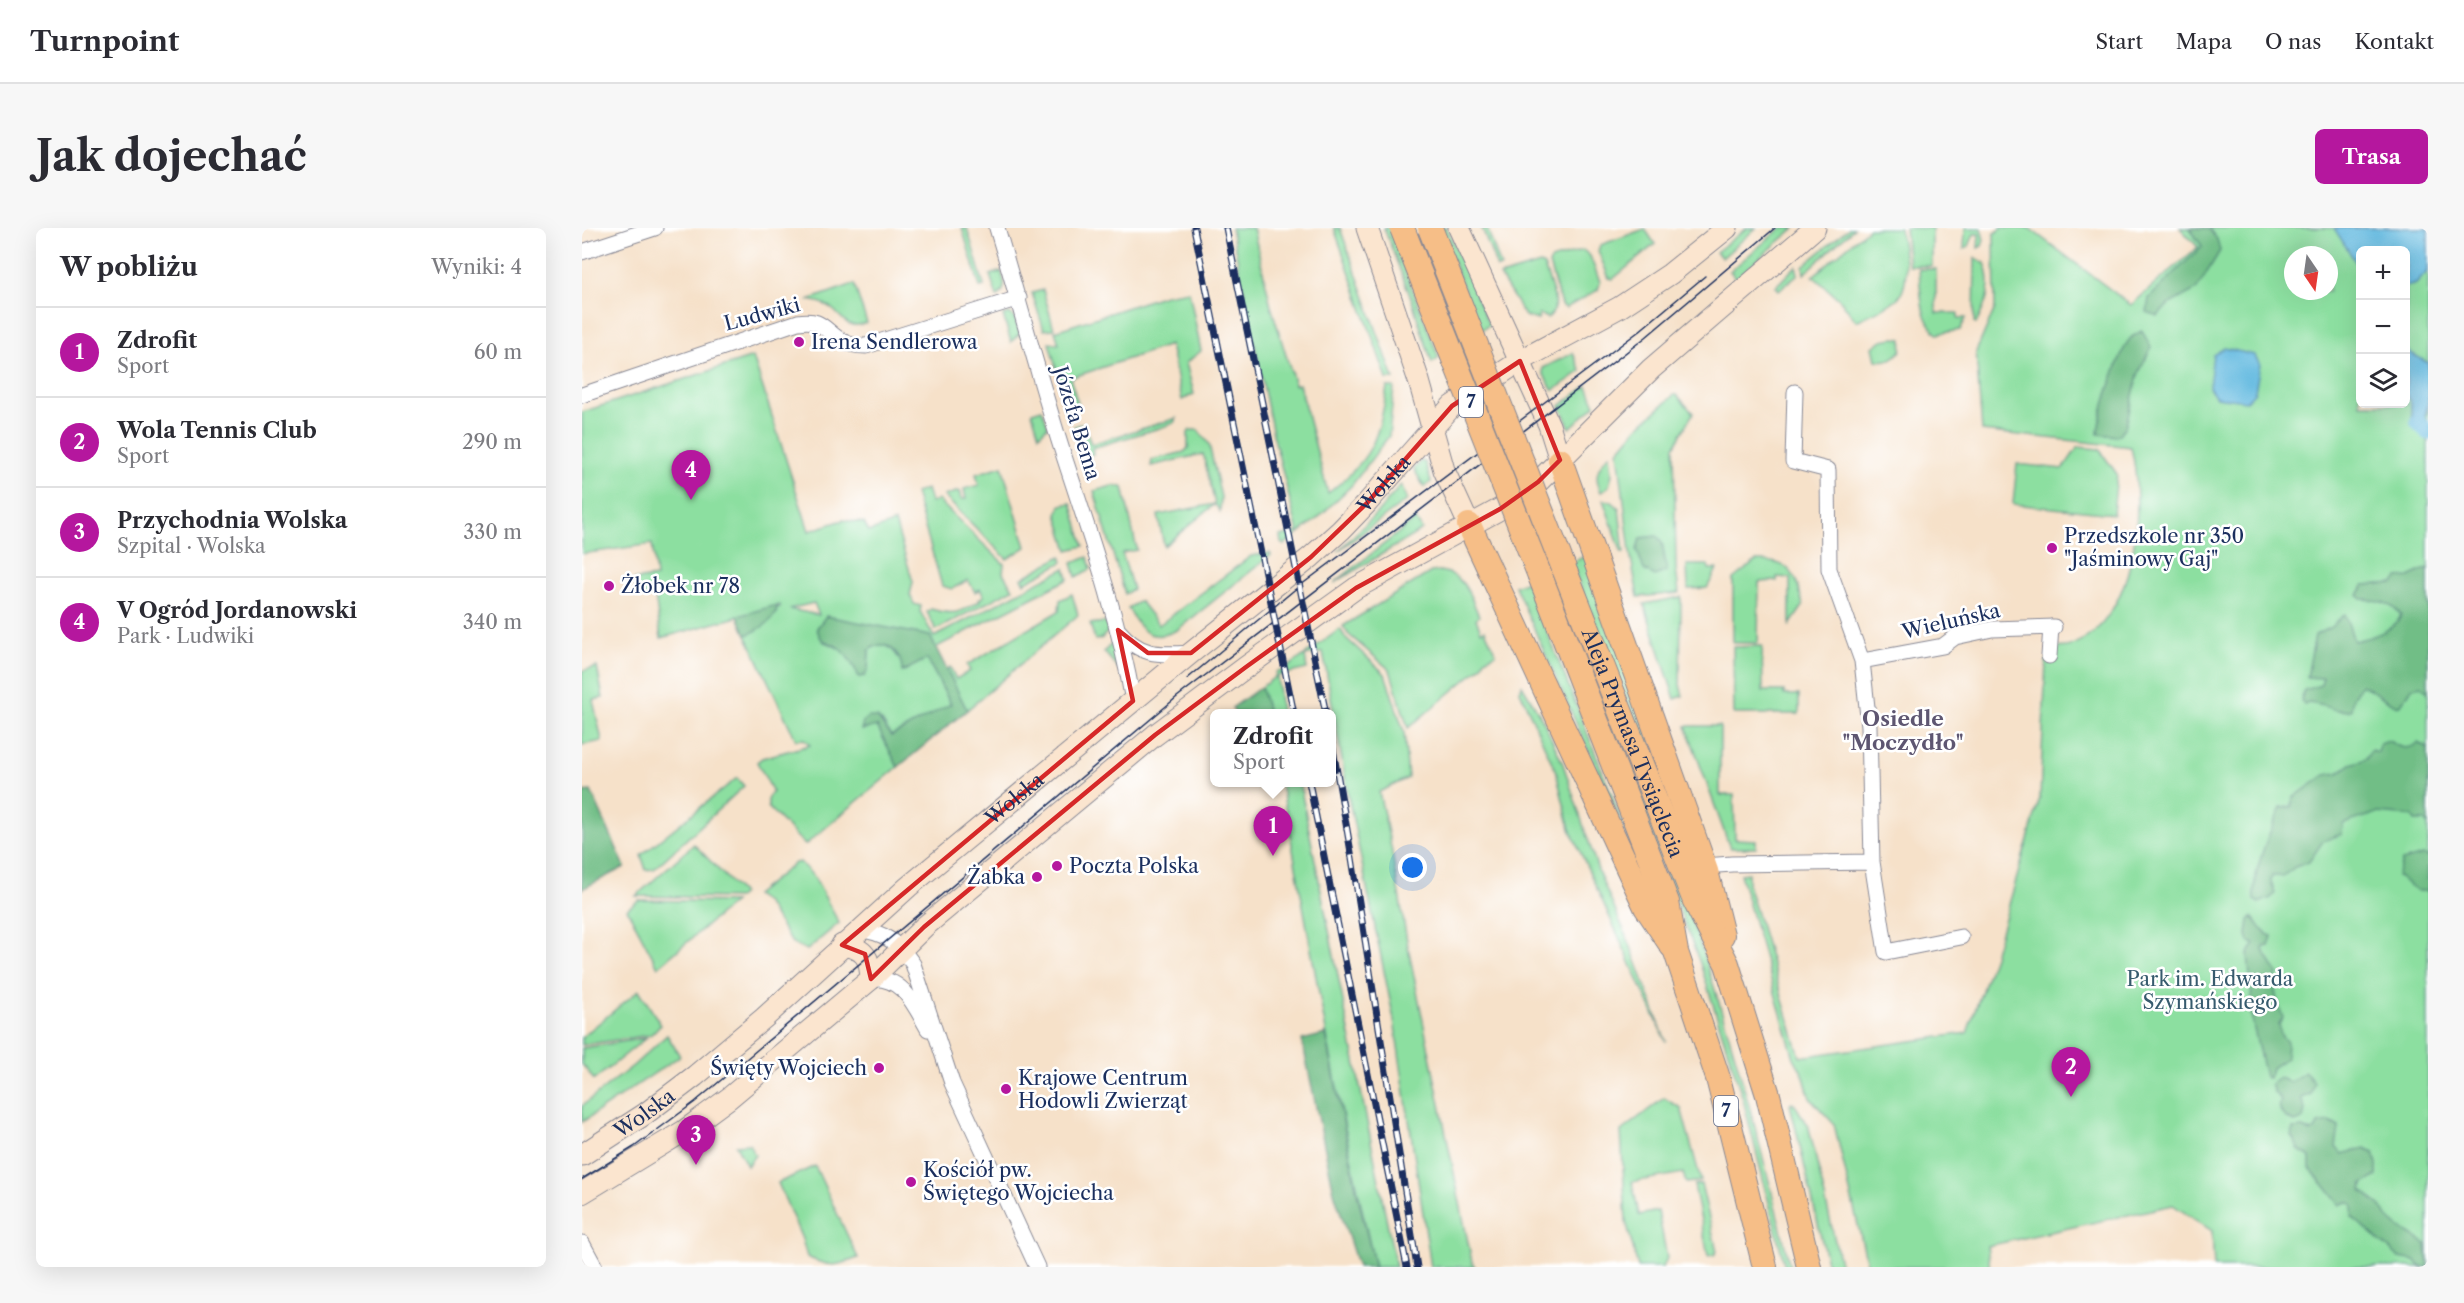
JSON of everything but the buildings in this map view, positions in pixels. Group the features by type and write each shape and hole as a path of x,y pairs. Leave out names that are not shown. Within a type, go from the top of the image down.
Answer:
{"main road":[{"path":"1367,228 1399,317 1444,470 1646,907 1679,959"},
{"name":"Aleja Prymasa Tysiąclecia","path":"1402,228 1667,902 1679,959 1718,1078 1765,1267"},
{"name":"Aleja Prymasa Tysiąclecia","path":"1430,228 1695,901 1727,964 1768,1095 1809,1267"},
{"path":"1458,228 1549,425 1704,866 1718,915 1727,964"},
{"path":"1520,361 1620,307 1670,274 1727,228"},
{"path":"1560,460 1651,369 1815,228"},
{"name":"Wolska","path":"582,1155 645,1114 688,1082 764,1018 859,930 1133,700 1341,530 1452,406 1520,361"},
{"name":"Wolska","path":"582,1193 684,1131 729,1098 871,979 924,927 1155,735 1356,588 1523,494 1538,483 1560,460"},
{"path":"842,945 857,948 866,954 871,979"}],"street":[{"path":"582,252 655,228"},
{"name":"Józefa Bema","path":"997,228 1118,630 1133,700"},
{"name":"Ludwiki","path":"582,395 798,322 818,323 841,340 866,346 1019,298"},
{"path":"1795,392 1793,461 1828,470 1830,569 1862,661 1869,726 1872,862 1886,952 1961,937"},
{"name":"Wieluńska","path":"1862,661 1943,646 1954,637 1992,629 2052,627 2049,656"},
{"path":"1118,630 1135,647 1148,653 1160,655 1191,653"},
{"path":"1704,866 1872,862"},
{"path":"859,930 884,935 902,949 913,964 952,1083 1037,1267"},
{"path":"871,979 888,979 904,990 944,1058"},
{"path":"582,1243 595,1267"}],"highlighted area":[{"path":"1520,361 1560,460 1538,482 1500,509 1356,588 1246,667 1155,735 924,927 871,979 865,954 842,945 1133,701 1118,630 1148,653 1191,653 1311,557 1367,503 1452,406"}],"green space":[{"path":"962,228 967,228 984,286 980,287"},
{"path":"1231,228 1253,228 1271,306 1295,385 1299,384 1328,493 1354,470 1371,447 1380,421 1387,387 1394,387 1389,436 1352,485 1318,518 1284,545 1281,543 1280,536 1298,532 1273,434"},
{"path":"1334,228 1340,228 1394,379 1387,379"},
{"path":"1384,228 1389,228 1439,358 1432,363 1412,301"},
{"path":"1440,228 1447,228 1489,325 1480,331"},
{"path":"1482,228 1487,228 1501,267 1497,268"},
{"path":"1747,228 1756,228 1722,258 1716,252"},
{"path":"1781,228 1795,228 1736,278 1730,271"},
{"path":"1849,228 1854,228 1804,274 1803,266"},
{"path":"1869,228 1900,228 1905,261 1904,287 1893,302 1856,321 1841,301 1813,276"},
{"path":"1905,228 1932,228 1932,266 1909,266"},
{"path":"1965,228 1981,228 1984,240 1982,246 1978,248 1979,234 1974,234 1969,246 1964,249"},
{"name":"Park im. Edwarda Szymańskiego","path":"2002,228 2029,228 2131,305 2198,247 2180,228 2428,228 2428,1267 2214,1267 2212,1231 2173,1205 1987,1246 1990,1267 1868,1267 1834,1124 1810,1098 1803,1074 1794,1058 1740,874 1748,873 1748,884 1800,1057 1967,1033 1994,956 2040,798 2046,661 2052,648 2070,646 2093,633 2110,613 2123,588 2136,529 2137,499 2131,447 1982,431 1976,352 1995,308 1994,234"},
{"path":"2189,228 2211,228 2209,229 2217,239 2220,251 2197,289 2168,305 2158,316 2147,312 2149,298 2202,246"},
{"path":"1645,229 1655,244 1613,279 1609,278 1598,251 1600,245"},
{"path":"1583,250 1590,256 1600,282 1598,290 1566,308 1561,305 1549,264 1551,260"},
{"path":"1975,258 1985,263 1989,279 1986,302 1976,324 1974,323"},
{"path":"1540,264 1544,266 1555,301 1552,314 1547,318 1539,314 1538,320 1525,316 1500,276"},
{"path":"1796,266 1798,274 1779,290 1776,286"},
{"path":"1919,269 1936,269 1936,313 1958,313 1958,318 1966,318 1960,330 1937,334 1931,327 1922,304"},
{"path":"1001,271 1004,285 997,297 990,275"},
{"path":"854,284 867,323 850,324 828,306 808,300"},
{"path":"1043,290 1054,329 1044,330 1032,293"},
{"path":"1189,291 1201,351 1186,363 1194,394 1182,400 1170,345 1070,378 1079,407 1068,410 1049,343 1059,344 1055,331 1165,295"},
{"path":"1010,313 1020,333 1011,342 1003,315"},
{"path":"2142,331 2151,347 2138,375 2125,428 2117,436 2098,434 2105,400 2115,370 2131,338"},
{"path":"1902,339 1901,351 1890,359 1876,360 1873,347 1882,340"},
{"path":"1573,353 1581,371 1553,391 1543,373 1543,368"},
{"path":"753,357 809,531 843,520 864,523 869,532 895,522 913,582 910,595 914,604 921,606 920,611 934,637 1065,568 1068,579 935,648 929,636 826,617 817,628 824,642 837,647 846,655 859,677 868,669 869,650 884,645 896,654 902,664 927,659 951,705 891,736 882,721 863,722 862,730 877,726 898,767 805,845 768,807 768,797 773,792 757,762 762,758 810,745 804,739 796,740 746,635 757,630 776,614 777,607 780,608 780,605 661,638 655,595 637,597 634,580 656,577 652,544 582,554 582,412","holes":["814,603 819,615 789,609"]},
{"path":"1587,386 1595,405 1570,428 1560,406"},
{"path":"1674,395 1677,395 1693,413 1674,447 1676,569 1679,593 1638,597 1630,552 1618,451 1637,428"},
{"path":"1042,409 1048,426 1039,435 1032,412"},
{"path":"1177,418 1174,423 1163,427 1092,448 1093,454 1083,457 1074,426 1084,423 1091,444"},
{"path":"1190,430 1198,430 1209,444 1221,497 1220,512 1215,504 1203,454 1151,466 1152,460 1184,452 1188,448"},
{"path":"2078,447 2099,449 2117,474 2113,514 2013,504 2017,464 2063,469"},
{"path":"1610,454 1612,474 1609,486 1601,492 1597,481 1598,471"},
{"path":"1421,461 1425,462 1431,482 1424,487 1414,469"},
{"path":"1002,466 1026,547 1007,559 944,496 959,491 961,499 966,499 964,489 979,485 976,474"},
{"path":"1401,485 1407,500 1338,551 1380,510"},
{"path":"1112,486 1123,487 1137,550 1122,553 1133,589 1125,594 1094,491"},
{"path":"927,489 931,502 938,500 1004,564 1003,573 1013,589 936,630 927,612 931,609 956,612 980,601 979,599 984,596 980,589 975,592 968,580 952,589 942,586 915,493"},
{"path":"1603,500 1611,501 1619,508 1624,553 1622,553"},
{"path":"1071,503 1084,546 1068,550 1057,514 1061,505"},
{"path":"1215,504 1164,546 1158,515"},
{"path":"1416,519 1422,530 1334,583"},
{"path":"1657,536 1662,542 1667,571 1655,576 1644,570 1637,550 1640,538"},
{"path":"1270,553 1271,555 1177,630 1168,634 1147,633 1137,623 1128,608 1140,601 1159,625 1251,556"},
{"path":"1061,556 1063,562 1024,583 1022,578"},
{"path":"1585,556 1703,891 1571,563"},
{"path":"1088,557 1091,569 1076,577 1072,563"},
{"path":"1756,561 1768,561 1785,566 1795,577 1803,606 1790,625 1790,578 1777,577 1777,581 1759,582 1758,643 1733,643 1733,579"},
{"path":"1687,565 1708,565 1709,569 1717,569 1707,588 1688,589"},
{"path":"2428,568 2428,692 2421,686 2412,688 2400,706 2361,685 2353,697 2351,710 2339,710 2308,703 2305,705 2301,700 2304,690 2321,685 2323,678 2307,677 2315,635 2331,627 2345,614 2354,641 2374,636 2387,629 2398,621 2401,615 2393,607 2383,602 2362,599 2358,595 2364,585 2394,583 2398,578 2409,577"},
{"path":"1553,570 1654,820 1702,949 1743,1084 1790,1267 1785,1267 1743,1099 1700,963 1548,573"},
{"path":"1440,571 1455,576 1466,587 1479,616 1476,619 1481,631 1485,630 1496,654 1485,659 1482,666 1408,728 1390,670 1348,634 1343,626 1431,572"},
{"path":"1527,581 1642,871 1515,586"},
{"path":"1072,594 1078,615 967,710 947,670 950,667 956,679 970,671 967,665 1059,611 1060,600"},
{"path":"1681,597 1680,685 1683,696 1675,699 1644,604"},
{"path":"773,606 777,607 776,612 770,621 746,635 738,616"},
{"path":"826,616 930,636 967,710 898,767 877,726 861,730 863,722 869,717 878,718 891,736 951,704 927,659 902,672 896,653 887,646 876,646 869,650 868,669 865,676 859,677 843,652 821,638 817,628"},
{"path":"1105,622 1110,629 1101,639 1095,640 1090,624"},
{"path":"1340,629 1345,637 1385,674 1404,732 1408,778 1379,792 1408,947 1472,1262 1475,1267 1431,1267 1394,1020 1349,800 1336,726 1336,709 1333,709 1323,652 1305,656 1307,669 1277,676 1281,709 1267,709 1261,687 1275,677 1276,672 1280,670 1281,672"},
{"path":"1113,642 1121,668 1119,669 1104,652"},
{"path":"1762,646 1763,691 1784,691 1784,695 1799,695 1799,714 1734,714 1733,647"},
{"path":"597,667 603,698 593,700 602,741 582,745 582,671"},
{"path":"1522,685 1544,722 1563,764 1599,873 1629,942 1666,1042 1570,829 1556,772 1520,691"},
{"path":"1261,687 1267,709 1232,708"},
{"path":"1686,726 1720,726 1720,795 1734,795 1735,839 1756,840 1756,848 1730,848"},
{"path":"2389,741 2404,748 2418,743 2428,747 2428,825 2424,821 2415,821 2412,816 2377,813 2343,824 2342,834 2323,841 2309,862 2295,867 2283,876 2272,876 2271,881 2275,893 2271,898 2259,903 2254,900 2258,865 2281,808 2291,807 2293,798 2325,775 2338,773 2351,764 2366,759 2371,750 2378,752 2380,744"},
{"path":"737,778 744,786 654,869 646,870 641,855"},
{"path":"1282,787 1300,787 1302,795 1396,1267 1375,1267 1314,965"},
{"path":"591,791 625,867 582,889 582,792"},
{"path":"694,844 742,894 738,898 636,896"},
{"path":"2423,855 2428,856 2428,891 2418,891 2397,876 2402,861"},
{"path":"800,862 814,877 839,923 807,950 792,943 767,904 755,895 795,863"},
{"path":"639,900 734,902 658,967 627,909"},
{"path":"2252,917 2268,935 2272,936 2269,946 2264,947 2263,950 2277,973 2275,991 2283,1018 2279,1024 2281,1035 2287,1042 2286,1058 2272,1068 2269,1078 2265,1077 2250,1011 2252,1001 2248,954 2255,944 2249,942 2247,935 2249,920"},
{"path":"639,990 661,1025 650,1035 582,1045 582,1037"},
{"path":"1326,1034 1357,1192 1375,1267 1358,1267 1334,1192 1302,1040"},
{"path":"667,1035 680,1056 582,1122 582,1106 634,1065"},
{"path":"646,1038 594,1080 582,1064 582,1048"},
{"path":"2305,1072 2314,1083 2311,1094 2301,1098 2305,1109 2303,1119 2295,1122 2282,1114 2281,1100 2271,1084 2279,1078 2290,1082"},
{"path":"1664,1098 1681,1108 1701,1181 1686,1183 1683,1173 1632,1182 1639,1215 1658,1211 1667,1258 1663,1267 1638,1267 1626,1221 1621,1131"},
{"path":"1792,1102 1808,1124 1841,1267 1828,1267 1790,1104"},
{"path":"2330,1122 2339,1127 2336,1147 2342,1154 2365,1148 2374,1153 2377,1176 2363,1184 2362,1191 2381,1206 2388,1218 2400,1228 2426,1244 2428,1267 2421,1267 2416,1261 2400,1258 2352,1217 2353,1204 2346,1202 2340,1205 2310,1168 2310,1157 2300,1151 2291,1136 2293,1129 2303,1128 2310,1132 2315,1130 2318,1124"},
{"path":"749,1144 755,1155 747,1166 736,1145"},
{"path":"815,1166 858,1258 832,1265 807,1257 802,1239 778,1183"},
{"path":"1701,1184 1717,1251 1714,1255 1708,1256 1694,1185"}],"water":[{"path":"2334,228 2428,228 2428,271 2416,284 2410,286 2410,246 2356,246 2356,263"},
{"path":"2224,348 2254,355 2260,364 2255,392 2246,401 2216,397 2209,387 2213,355"},
{"path":"2410,352 2428,363 2428,404 2424,419 2413,423 2410,401"}],"waterway":[{"path":"2418,422 2428,432"}],"tram line":[{"path":"582,1179 634,1147 695,1102 1177,697 1646,337 1775,228"},
{"path":"1187,679 1293,591 1638,332 1705,276"}],"railway":[{"path":"1194,228 1293,709"},
{"path":"1226,228 1325,709"},
{"path":"1336,767 1417,1267"},
{"path":"1310,787 1407,1267"}],"place":[{"name":"Irena Sendlerowa","path":"799,342"},
{"name":"V Ogród Jordanowski","path":"691,500"},
{"name":"Przedszkole nr 350 \"Jaśminowy Gaj\"","path":"2052,548"},
{"name":"Żłobek nr 78","path":"609,586"},
{"name":"Zdrofit","path":"1273,856"},
{"name":"Poczta Polska","path":"1057,866"},
{"name":"Żabka","path":"1037,877"},
{"name":"Święty Wojciech","path":"879,1068"},
{"name":"Krajowe Centrum Hodowli Zwierząt","path":"1006,1089"},
{"name":"Wola Tennis Club","path":"2071,1097"},
{"name":"Przychodnia Wolska","path":"696,1165"},
{"name":"Kościół pw. Świętego Wojciecha","path":"911,1182"}],"district":[{"name":"Osiedle \"Moczydło\"","path":"1903,730"}]}
